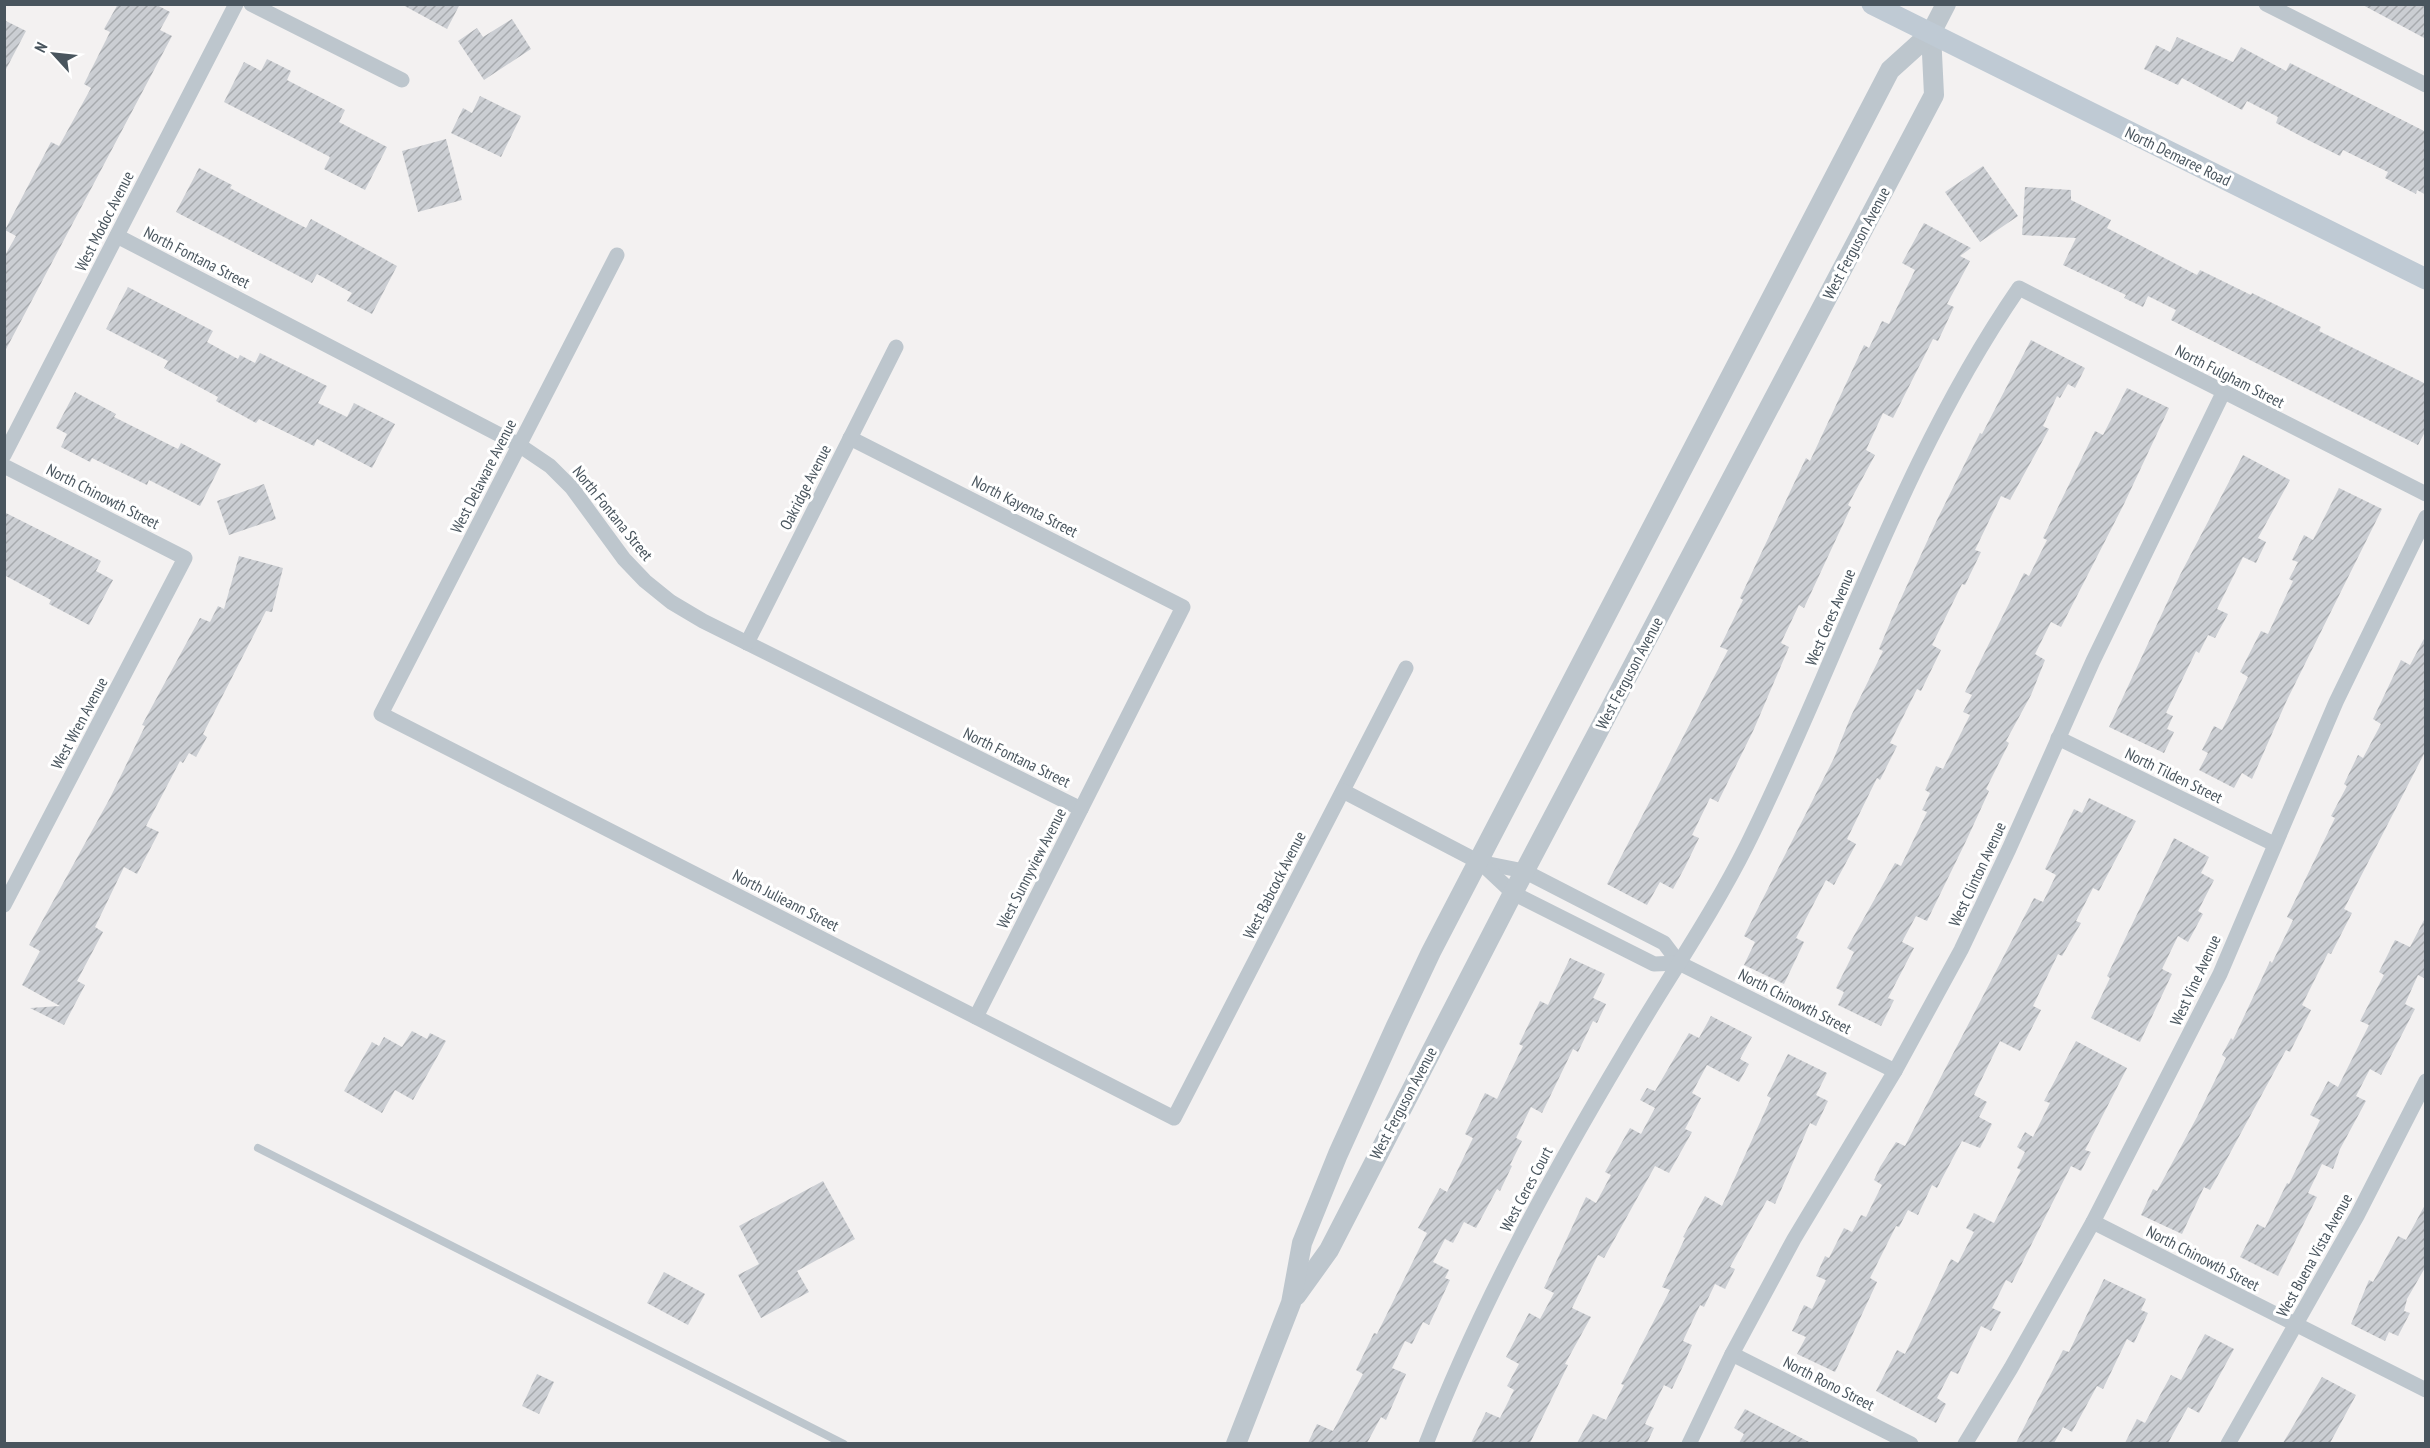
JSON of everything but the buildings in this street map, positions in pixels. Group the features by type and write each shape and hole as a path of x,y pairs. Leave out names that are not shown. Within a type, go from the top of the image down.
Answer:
{"main road":[{"name":"North Demaree Road","path":"1872,4 2426,279"}],"street":[{"name":"West Modoc Avenue","path":"4,455 236,4"},
{"path":"251,4 402,80"},
{"name":"West Ferguson Avenue","path":"1236,1443 1292,1303 1302,1243 1338,1154 1396,1026 1890,70 1931,33 1946,4"},
{"path":"2266,4 2426,85"},
{"name":"West Ferguson Avenue","path":"1292,1303 1329,1250 1512,893 1934,95 1931,33"},
{"name":"North Fontana Street","path":"117,236 519,445 550,466 572,488 624,558 645,581 671,602 747,643 1081,809"},
{"name":"West Delaware Avenue","path":"381,714 617,255"},
{"name":"North Fulgham Street","path":"2019,288 2426,494"},
{"name":"West Ceres Avenue","path":"1679,963 1745,848 1815,698 1889,522 1982,342 2019,288"},
{"name":"Oakridge Avenue","path":"747,643 896,347"},
{"name":"West Clinton Avenue","path":"1689,1443 1732,1354 1794,1239 1895,1071 1966,940 2058,738 2223,393"},
{"name":"North Kayenta Street","path":"850,438 1183,607"},
{"name":"North Chinowth Street","path":"4,466 185,558"},
{"name":"West Vine Avenue","path":"1965,1443 2011,1368 2093,1222 2220,974 2336,702 2426,517"},
{"name":"West Wren Avenue","path":"4,905 185,558"},
{"name":"West Sunnyview Avenue","path":"976,1017 1183,607"},
{"name":"West Babcock Avenue","path":"1174,1118 1406,668"},
{"name":"North Julieann Street","path":"381,714 1174,1118"},
{"name":"North Tilden Street","path":"2058,738 2274,844"},
{"name":"North Chinowth Street","path":"1343,791 1479,862 1512,893 1654,964 1679,963"},
{"name":"North Chinowth Street","path":"1479,862 1524,871 1664,943 1679,963 1895,1071"},
{"name":"West Ceres Court","path":"1426,1443 1455,1369 1538,1201 1679,963"},
{"name":"West Buena Vista Avenue","path":"2228,1443 2357,1216 2426,1081"},
{"name":"North Chinowth Street","path":"2093,1222 2426,1390"},
{"name":"North Rono Street","path":"1732,1354 1911,1443"}],"lane":[{"path":"258,1148 844,1443"}]}
